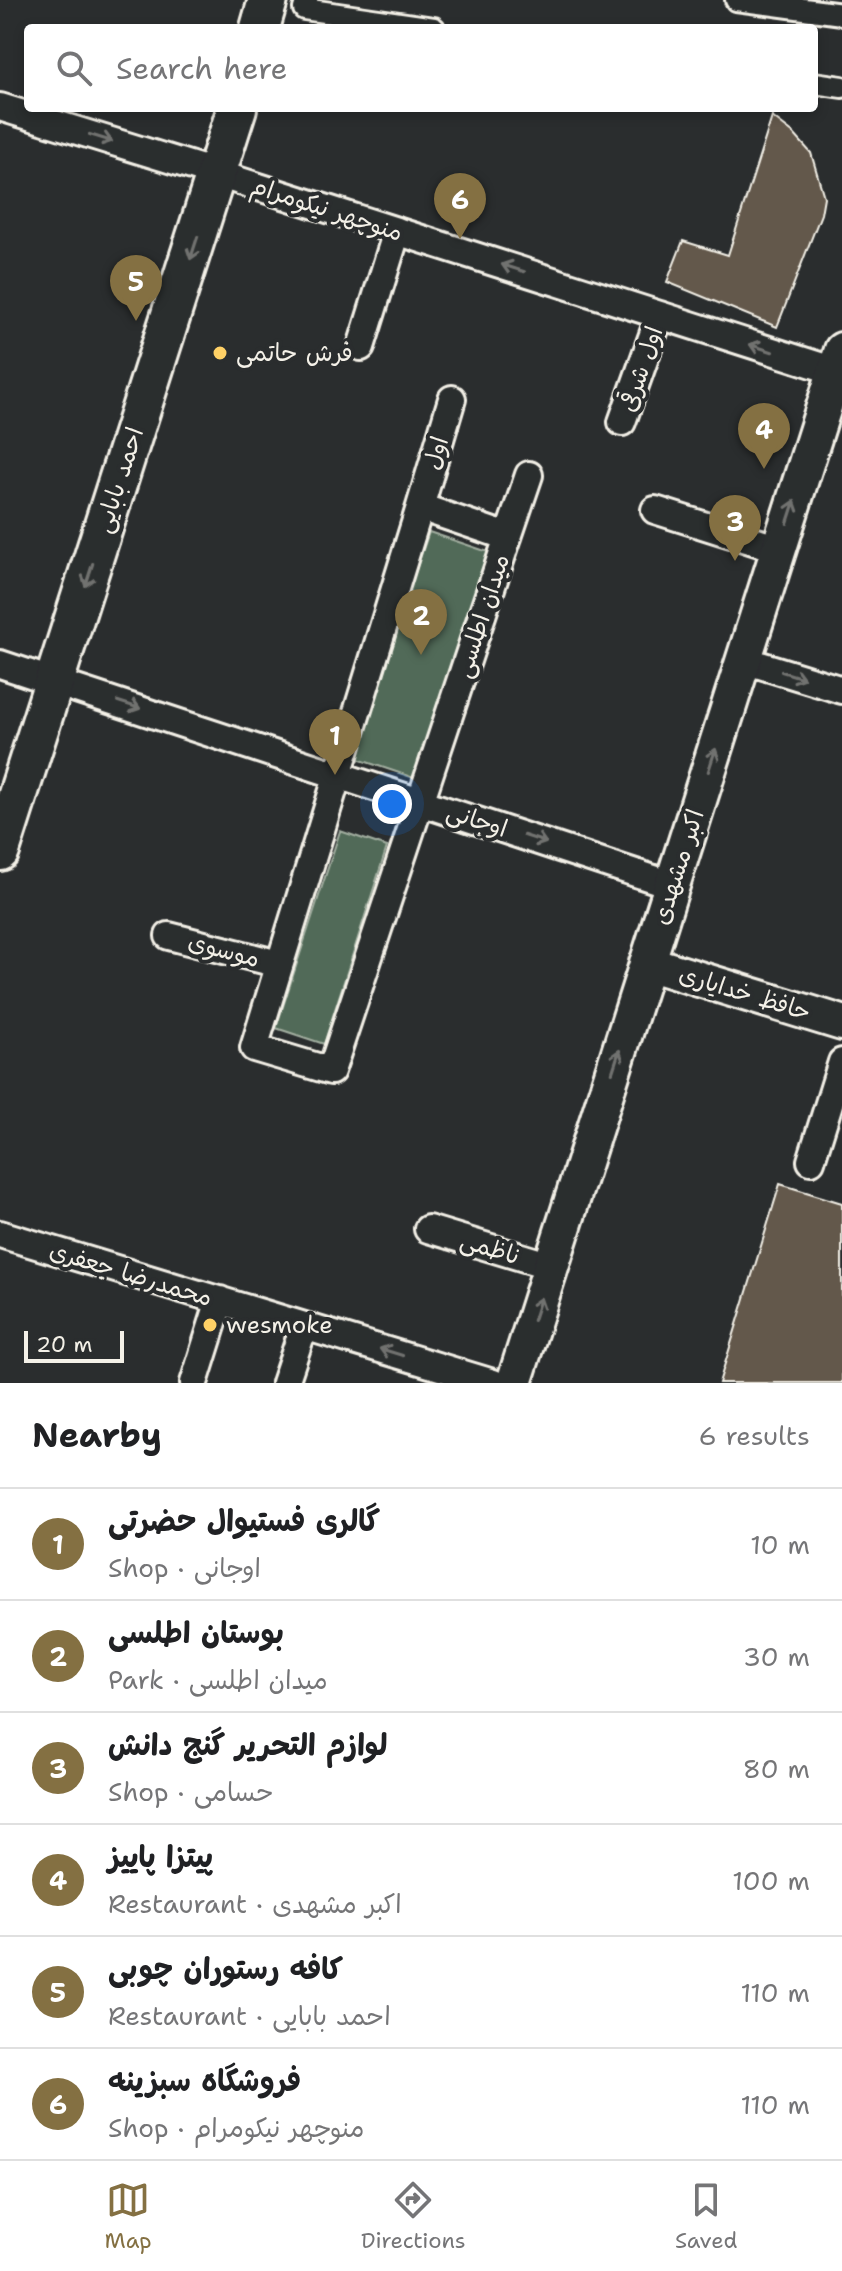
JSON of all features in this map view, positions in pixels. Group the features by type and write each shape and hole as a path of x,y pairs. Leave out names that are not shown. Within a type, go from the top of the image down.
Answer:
{"main road":[{"path":"261,24 268,0"},
{"name":"احمد بابایی","path":"0,851 236,112"}],"street":[{"path":"307,0 304,9 407,24"},
{"path":"736,0 842,14"},
{"path":"818,84 842,87"},
{"name":"منوچهر نیکومرام","path":"0,107 660,315 840,365"},
{"path":"361,347 397,231"},
{"name":"اول شرقی","path":"622,422 660,315"},
{"name":"اکبر مشهدی","path":"514,1383 840,365"},
{"name":"اول","path":"420,507 452,399"},
{"path":"508,537 529,475"},
{"path":"279,964 420,507"},
{"name":"میدان اطلسی","path":"279,964 254,1048 331,1071 508,537 420,507"},
{"path":"655,510 779,549"},
{"path":"744,660 842,690"},
{"name":"اوجانی","path":"0,664 672,885"},
{"name":"موسوی","path":"169,936 279,964"},
{"name":"حافظ خدایاری","path":"647,963 842,1023"},
{"path":"811,1161 842,1062"},
{"name":"ناظمی","path":"428,1229 551,1266"},
{"name":"محمدرضا جعفری","path":"0,1234 493,1383"},
{"path":"194,1383 220,1300"},
{"path":"285,1383 304,1326"}],"green space":[{"path":"429,532 491,553 414,778 352,757"},
{"path":"340,831 387,847 324,1044 276,1028"}],"building":[{"path":"772,117 794,134 811,153 824,197 821,214 777,327 667,282 683,241 728,255"},
{"path":"780,1184 842,1203 842,1383 719,1383"}],"place":[{"name":"فروشگاه سبزینه","path":"460,239"},
{"name":"کافه رستوران چوبی","path":"136,321"},
{"name":"فرش حاتمی","path":"220,353"},
{"name":"پیتزا پاییز","path":"764,469"},
{"name":"لوازم التحریر گنج دانش","path":"735,561"},
{"name":"بوستان اطلسی","path":"421,655"},
{"name":"گالری فستیوال حضرتی","path":"335,775"},
{"name":"wesmoke","path":"210,1325"}]}
